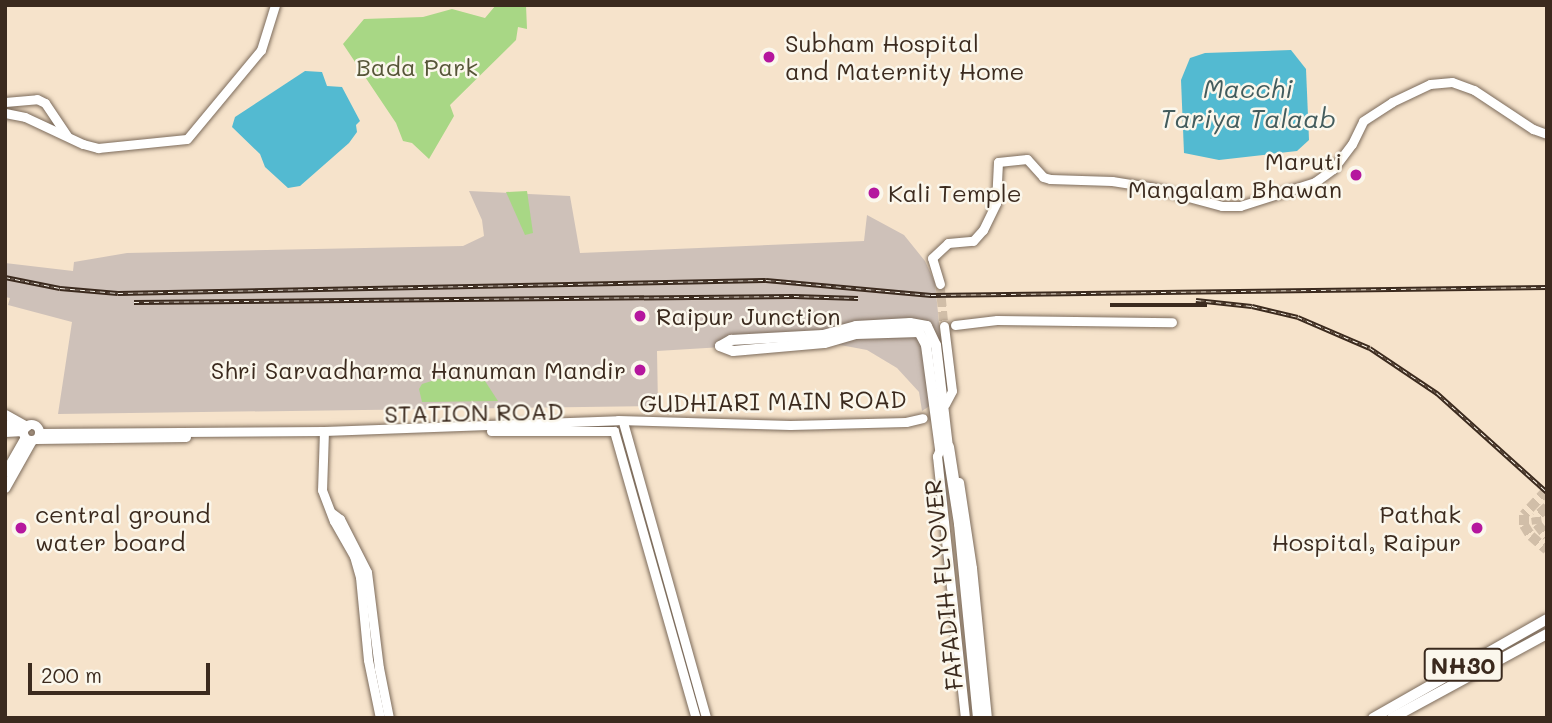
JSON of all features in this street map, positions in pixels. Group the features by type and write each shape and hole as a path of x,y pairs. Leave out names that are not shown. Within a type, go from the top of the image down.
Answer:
{"highway":[{"name":"FAFADIH FLYOVER","path":"944,448 979,718"},
{"name":"FAFADIH FLYOVER","path":"947,462 971,718"}],"main road":[{"path":"910,323 927,326 936,345 944,448 926,345 919,332 856,334 824,343 733,351 720,345 731,340 823,335 856,326 910,323"},
{"name":"NH30","path":"1373,718 1547,619"},
{"name":"NH30","path":"1392,718 1547,634"}],"street":[{"path":"5,113 25,117 68,138 98,148 187,139 261,50 275,5"},
{"path":"940,284 932,258 948,243 973,241 983,230 996,203 998,162 1027,159 1043,177 1050,179 1112,181 1151,187 1222,206 1240,206 1315,182 1333,169 1352,144 1363,121 1392,102 1430,84 1452,82 1474,90 1533,129 1547,134"},
{"path":"5,102 37,99 45,103 68,138"},
{"path":"955,325 997,320 1172,322"},
{"path":"944,326 952,391 945,404"},
{"path":"5,414 30,433"},
{"name":"GUDHIARI MAIN ROAD","path":"324,432 623,422 790,425 906,422 923,418"},
{"path":"623,422 706,718"},
{"path":"6,427 30,433 324,432 322,490 354,556 360,577 368,660 380,718"},
{"name":"STATION ROAD","path":"324,432 614,431 696,718"},
{"path":"5,472 30,433"},
{"path":"5,488 30,433"},
{"path":"965,718 937,456 944,448 954,456 968,532 986,718"},
{"path":"332,513 340,519 368,572 379,668 389,718"}],"shaded area":[{"path":"469,191 570,196 580,253 864,241 867,215 904,235 925,261 935,283 946,392 922,411 919,392 897,368 867,350 819,341 657,351 658,406 58,414 72,322 8,305 10,298 5,297 5,263 73,271 74,262 127,253 463,246 484,236 482,220"}],"green space":[{"name":"Bada Park","path":"496,5 526,5 527,29 518,27 516,40 450,105 454,116 429,159 412,143 403,141 396,123 343,44 364,19 423,17 452,9 485,18"},
{"path":"527,191 533,233 525,235 506,192"},
{"path":"438,379 485,381 498,401 422,402 419,389 422,384"}],"water":[{"name":"Macchi Tariya Talaab","path":"1291,50 1306,69 1309,140 1297,151 1219,160 1184,153 1181,80 1190,58 1205,53"},
{"path":"305,71 322,72 327,86 342,87 360,121 356,125 357,132 349,143 300,186 288,188 265,167 260,154 232,127 235,117"}],"tunnel":[{"path":"940,284 944,326"},
{"path":"1547,490 1524,515 1524,525 1531,536 1547,550"},
{"path":"1547,507 1536,517 1537,524 1547,537"}],"railway":[{"path":"5,277 60,288 118,293 766,280 931,295 1547,287"},
{"path":"134,302 794,296 858,298"},
{"path":"1196,300 1252,306 1298,317 1370,348 1437,393 1547,492"},
{"path":"1110,305 1207,305"}],"place":[{"name":"Subham Hospital and Maternity Home","path":"769,57"},
{"name":"Maruti Mangalam Bhawan","path":"1356,175"},
{"name":"Kali Temple","path":"874,193"},
{"name":"Raipur Junction","path":"640,316"},
{"name":"Shri Sarvadharma Hanuman Mandir","path":"640,370"},
{"name":"central ground water board","path":"21,528"},
{"name":"Pathak Hospital, Raipur","path":"1477,528"}]}
